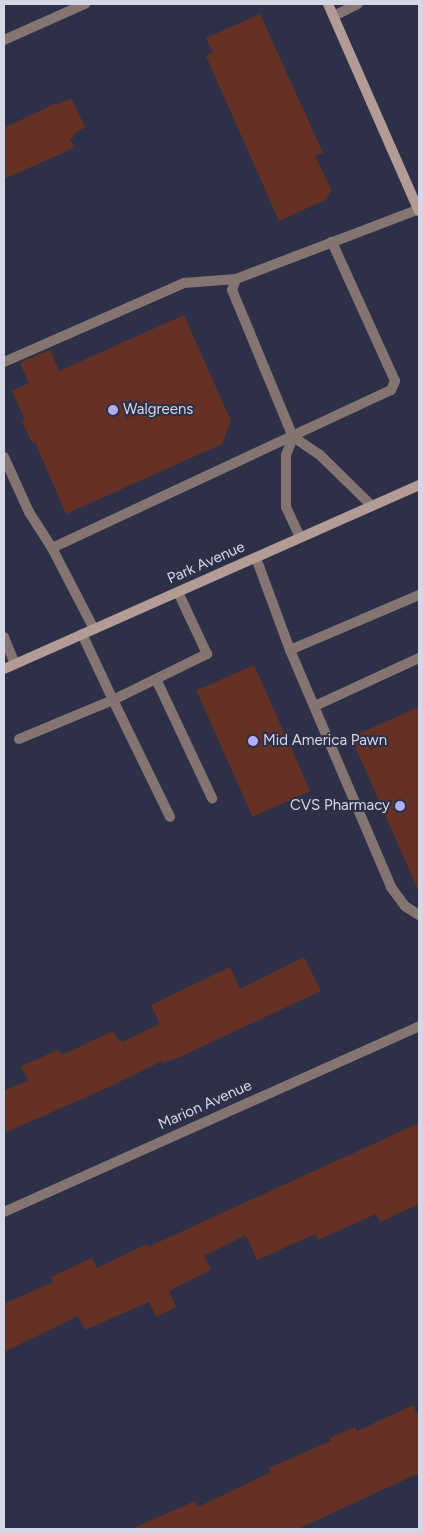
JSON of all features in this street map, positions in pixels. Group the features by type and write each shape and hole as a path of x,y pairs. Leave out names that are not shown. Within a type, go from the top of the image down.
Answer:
{"main road":[{"path":"328,4 419,210"},
{"name":"Park Avenue","path":"4,669 419,485"}],"street":[{"path":"4,40 85,4"},
{"path":"334,16 358,4"},
{"path":"4,362 184,283 236,279 419,210"},
{"path":"52,548 391,390 395,382 332,242"},
{"path":"236,279 232,290 292,437 320,455 372,506"},
{"path":"292,437 286,455 286,507 300,538"},
{"path":"4,457 29,512 52,548 94,629"},
{"path":"256,558 290,650 391,887 405,906 419,915"},
{"path":"20,739 113,700 206,654 178,592"},
{"path":"290,650 419,595"},
{"path":"82,634 170,817"},
{"path":"4,637 15,664"},
{"path":"314,706 419,658"},
{"path":"156,679 212,798"},
{"name":"Marion Avenue","path":"4,1212 419,1026"}],"building":[{"path":"260,14 323,153 315,156 331,189 327,199 279,221 206,56 213,53 206,38"},
{"path":"71,98 85,127 73,134 74,137 70,139 74,148 4,179 4,128 56,103 57,105"},
{"path":"184,315 231,421 222,444 66,514 35,442 32,443 22,421 25,420 12,391 29,383 20,363 50,350 59,371"},
{"name":"Mid America Pawn","path":"254,665 310,791 253,817 196,691"},
{"name":"CVS Pharmacy","path":"419,707 419,892 351,737"},
{"path":"304,957 321,991 184,1055 163,1063 162,1061 107,1088 4,1133 4,1091 28,1080 21,1066 58,1050 62,1055 113,1031 118,1040 120,1039 122,1042 160,1024 151,1005 230,967 240,989"},
{"path":"419,1123 419,1204 380,1222 376,1214 318,1240 315,1234 257,1260 246,1235 204,1256 211,1270 169,1291 176,1307 156,1317 149,1302 85,1330 78,1316 4,1352 4,1304 53,1282 51,1277 92,1258 97,1268 147,1244 148,1247"},
{"path":"413,1405 419,1418 419,1473 298,1529 131,1529 195,1501 198,1507 271,1472 269,1468 331,1441 330,1438 355,1427 357,1431"}],"place":[{"name":"Walgreens","path":"113,410"},
{"name":"Mid America Pawn","path":"253,741"},
{"name":"CVS Pharmacy","path":"400,806"}]}
